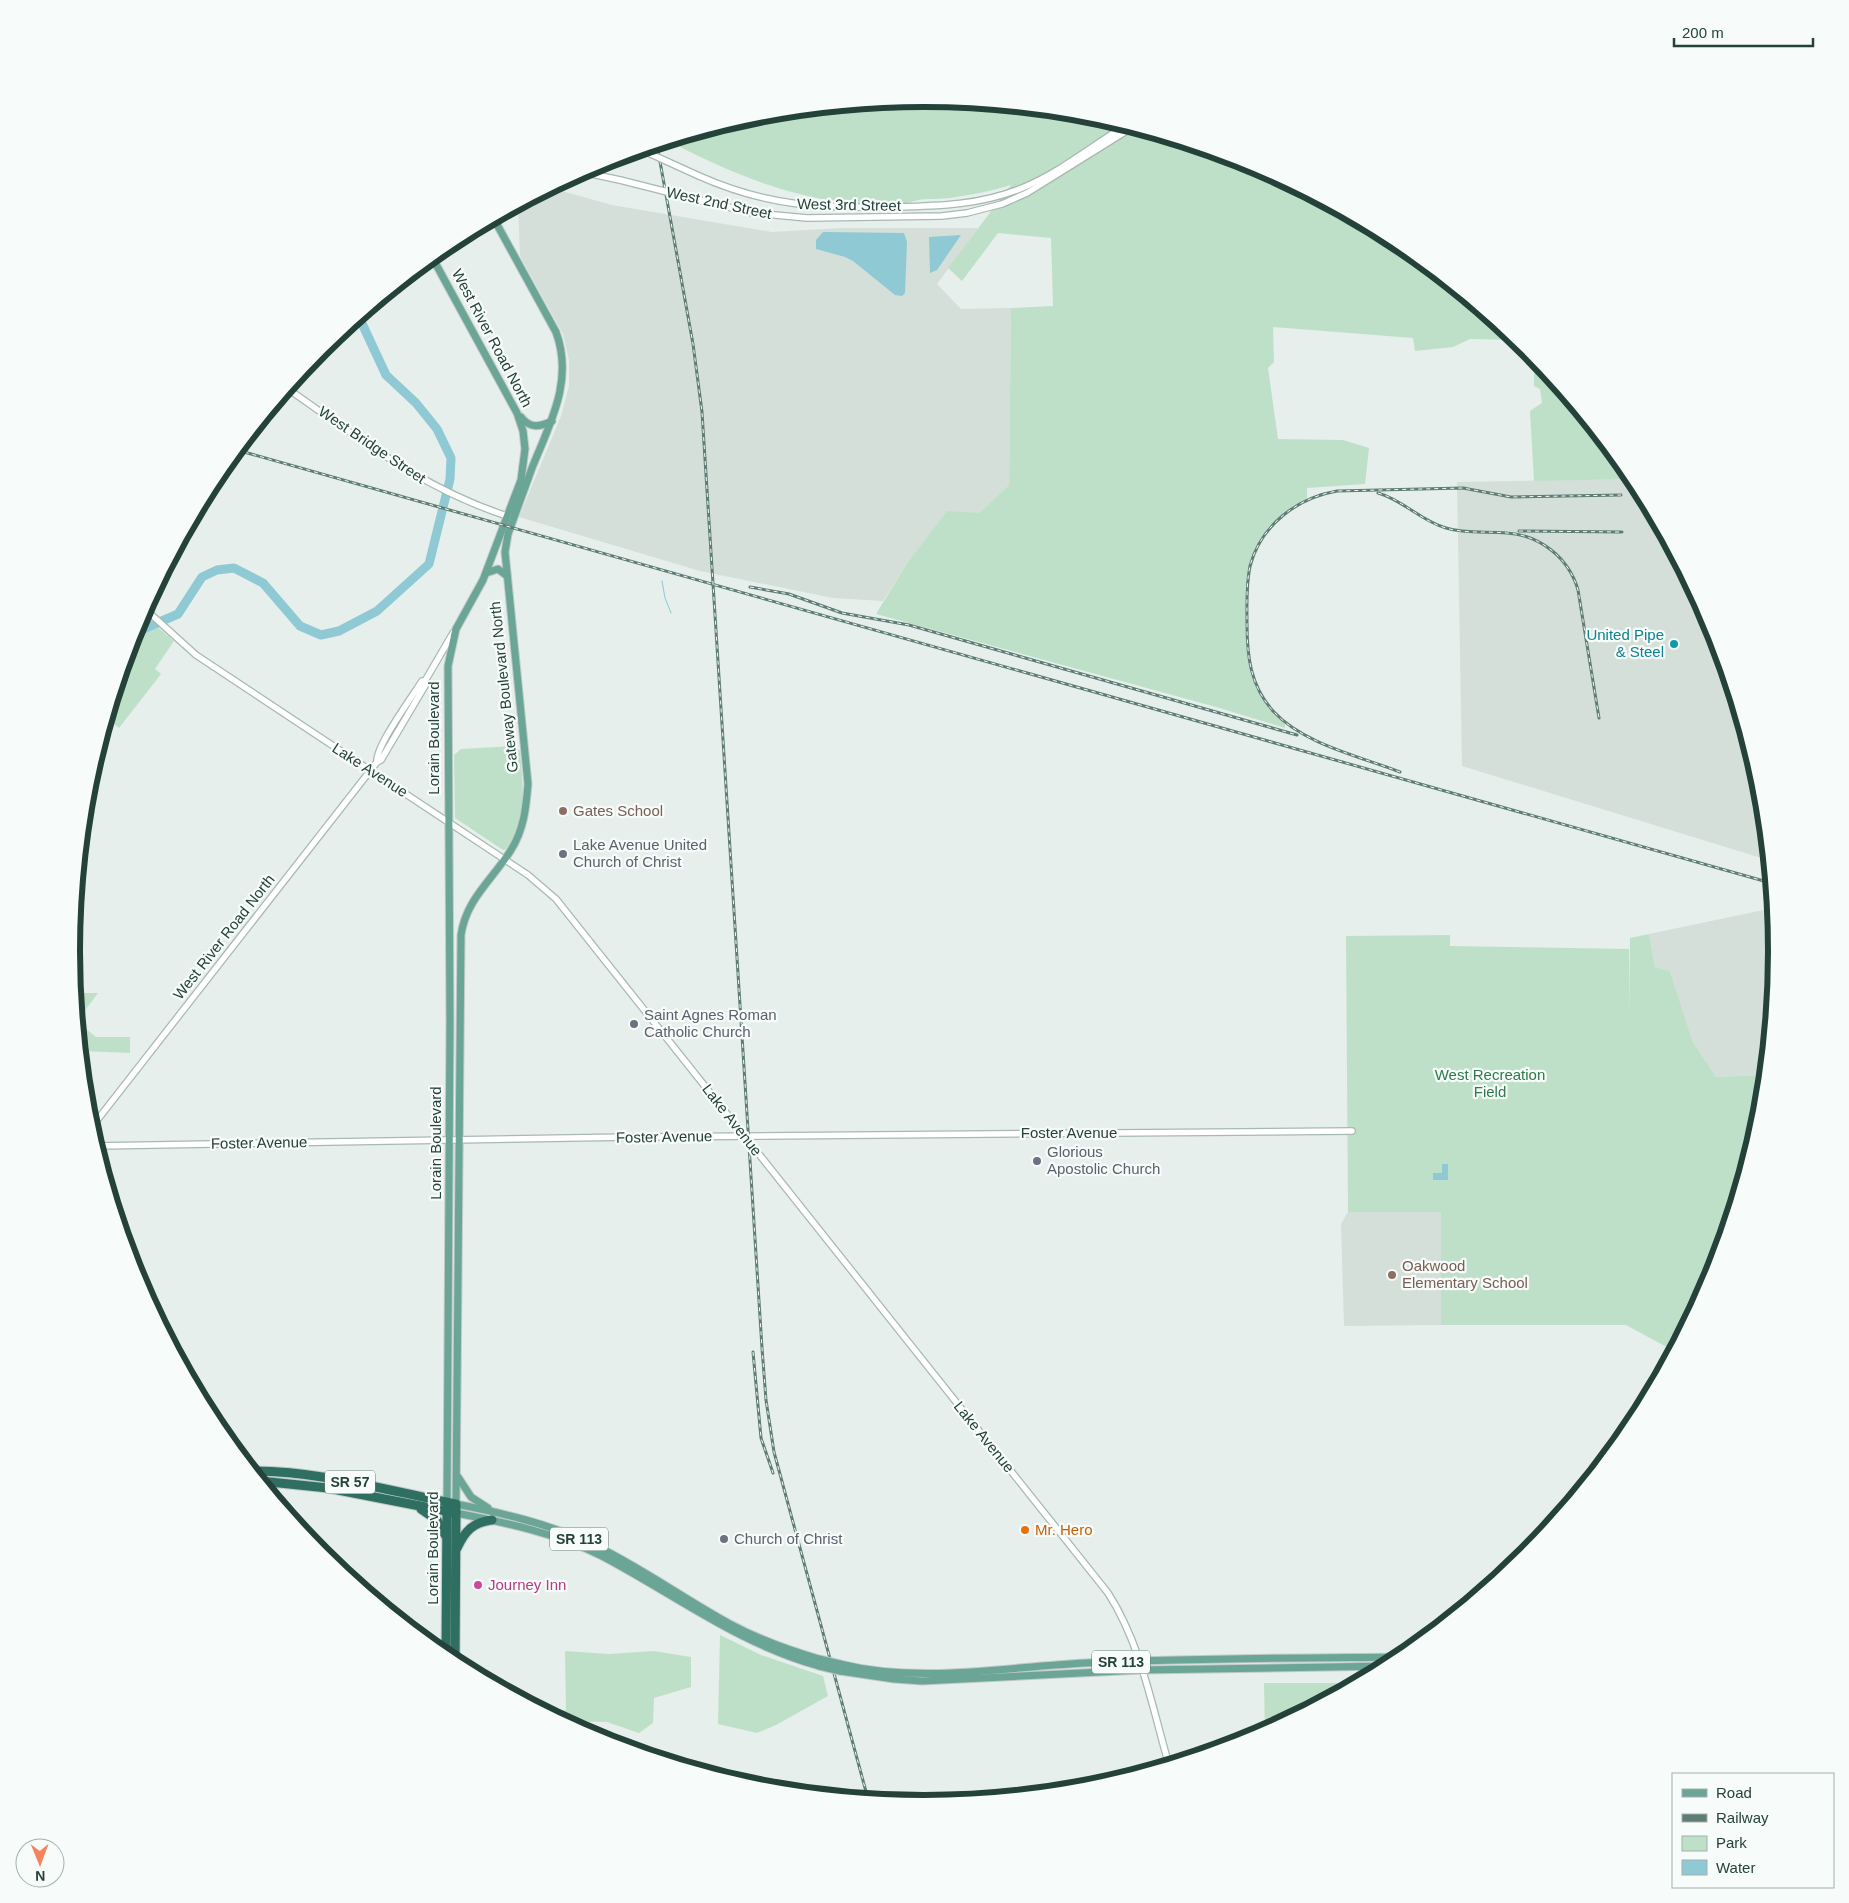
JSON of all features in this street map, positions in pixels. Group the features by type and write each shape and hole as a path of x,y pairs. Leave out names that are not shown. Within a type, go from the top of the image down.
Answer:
{"highway":[{"name":"SR 57","path":"259,1471 282,1472 326,1478 456,1509"},
{"name":"SR 57","path":"267,1481 314,1485 415,1505 437,1520 445,1535 447,1544"},
{"path":"415,1505 446,1507"},
{"name":"Lorain Boulevard","path":"446,1507 446,1647"},
{"name":"Lorain Boulevard","path":"455,1654 456,1509"},
{"path":"456,1551 470,1528 476,1523 492,1520"}],"main road":[{"name":"Gateway Boulevard North","path":"469,908 484,884 505,859 522,828 528,784 507,576 506,543 511,517 552,421 563,384 564,366 559,340 497,223"},
{"name":"West River Road North","path":"435,263 518,413 525,438 525,463 511,517 486,573 456,629"},
{"path":"518,413 529,425 541,426 552,421"},
{"path":"486,573 498,569 507,576"},
{"name":"Lorain Boulevard","path":"446,1507 450,1140 448,666 456,629"},
{"name":"Lorain Boulevard","path":"456,1509 460,947 463,924 469,908"},
{"path":"456,1473 471,1497 478,1503 502,1513"},
{"name":"SR 113","path":"456,1509 502,1513 547,1526 589,1543 692,1600 734,1626 819,1663"},
{"name":"SR 113","path":"456,1509 532,1529 580,1546 641,1578 724,1628 790,1657 894,1679 922,1680 1141,1670 1374,1666"},
{"name":"SR 113","path":"840,1668 934,1674 1139,1661 1389,1657"}],"street":[{"name":"West 3rd Street","path":"649,153 698,176 740,192 798,205 917,206 967,204 1022,188 1046,176 1118,130"},
{"name":"West 2nd Street","path":"594,174 775,216 807,218 967,213 1002,204 1051,180 1127,132"},
{"name":"West Bridge Street","path":"293,392 402,468 459,498 511,517"},
{"name":"Lake Avenue","path":"151,614 196,655 505,859 538,882 556,899 1108,1593 1128,1629 1167,1760"},
{"name":"West River Road North","path":"97,1120 371,771 377,762 376,755 386,738 422,682 426,679 456,629"},
{"name":"Foster Avenue","path":"103,1146 744,1136 1352,1131"}],"shaded area":[{"path":"559,190 612,205 772,232 842,228 978,228 937,284 961,309 1011,308 1009,485 979,513 906,565 883,601 833,598 700,571 519,517 561,416 569,386 569,360 563,334 520,256 518,211"},
{"path":"1625,479 1656,529 1682,578 1705,628 1724,680 1740,733 1753,787 1763,857 1758,857 1462,766 1457,482"},
{"path":"1767,909 1769,952 1767,1007 1760,1075 1716,1077 1693,1042 1670,971 1655,967 1649,934"},
{"name":"Oakwood Elementary School","path":"1348,1212 1441,1212 1441,1325 1344,1326 1341,1224"}],"green space":[{"path":"924,107 980,109 1035,114 1089,123 1143,136 1196,152 1248,171 1298,194 1347,220 1394,249 1439,282 1506,340 1470,339 1453,347 1415,351 1413,338 1273,327 1274,362 1268,368 1278,439 1343,440 1369,448 1365,484 1307,488 1307,500 1289,511 1275,523 1265,536 1257,551 1252,567 1247,603 1248,651 1254,678 1259,690 1274,713 1285,723 1285,728 1216,707 876,614 906,565 947,511 979,513 1009,485 1011,308 1053,306 1051,238 998,233 962,281 948,268 1011,185 966,196 918,200 908,203 843,202 820,199 777,188 676,145 760,123 814,114 869,109"},
{"path":"1536,370 1559,395 1594,437 1625,479 1534,481 1530,411 1542,403 1540,389 1534,386 1534,374"},
{"path":"154,624 174,641 155,669 161,674 119,728 112,722 144,629"},
{"path":"514,746 520,751 523,789 521,813 514,837 507,849 503,850 455,818 454,755 461,749"},
{"name":"West Recreation Field","path":"1649,934 1655,967 1670,971 1693,1042 1716,1077 1760,1075 1753,1116 1740,1170 1724,1223 1705,1275 1682,1325 1669,1349 1626,1325 1441,1325 1441,1212 1348,1212 1346,936 1450,935 1450,946 1629,949 1629,1014 1630,938"},
{"path":"81,993 98,993 83,1015"},
{"path":"84,1026 96,1037 130,1037 130,1053 86,1051"},
{"path":"720,1635 761,1655 823,1676 828,1696 776,1725 757,1733 718,1724"},
{"path":"565,1651 609,1654 654,1651 691,1657 691,1687 654,1698 653,1723 639,1733 607,1722 578,1721 556,1712 566,1710"},
{"path":"1264,1683 1347,1683 1298,1709 1265,1724"}],"water":[{"path":"823,232 904,233 907,242 905,293 902,296 895,295 853,261 816,249 816,240"},
{"path":"961,235 937,270 930,273 929,237"},
{"path":"1442,1164 1448,1164 1448,1180 1433,1180 1433,1173 1442,1173"}],"waterway":[{"path":"144,629 178,614 202,577 217,570 234,568 263,583 300,626 321,635 339,631 377,611 429,564 450,479 451,458 437,429 416,403 386,375 362,323"},
{"path":"662,581 665,598 671,613"}],"railway":[{"path":"658,150 693,344 702,412 766,1400 774,1452 867,1794"},
{"path":"244,452 1766,881"},
{"path":"1400,772 1333,748 1301,733 1274,712 1260,692 1249,659 1247,588 1250,566 1255,551 1272,526 1295,507 1308,500 1337,491 1463,488 1511,497 1621,495"},
{"path":"1378,493 1396,500 1437,525 1461,531 1499,532 1531,538 1542,543 1560,558 1574,578 1578,590 1599,718"},
{"path":"1519,531 1622,532"},
{"path":"750,587 789,594 842,613 909,625 1297,735"},
{"path":"753,1352 761,1438 773,1473"}],"place":[{"name":"United Pipe & Steel","path":"1674,644"},
{"name":"Gates School","path":"563,811"},
{"name":"Lake Avenue United Church of Christ","path":"563,854"},
{"name":"Saint Agnes Roman Catholic Church","path":"634,1024"},
{"name":"Glorious Apostolic Church","path":"1037,1161"},
{"name":"Oakwood Elementary School","path":"1392,1275"},
{"name":"Mr. Hero","path":"1025,1530"},
{"name":"Church of Christ","path":"724,1539"},
{"name":"Journey Inn","path":"478,1585"}]}
